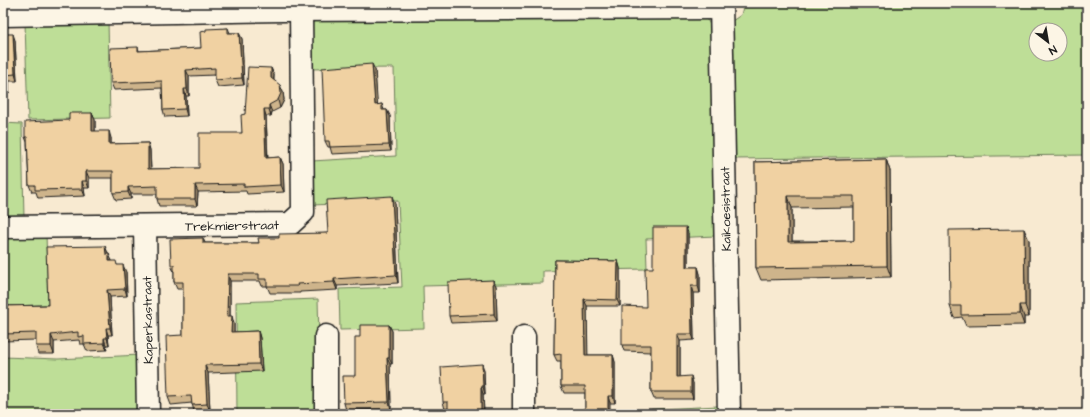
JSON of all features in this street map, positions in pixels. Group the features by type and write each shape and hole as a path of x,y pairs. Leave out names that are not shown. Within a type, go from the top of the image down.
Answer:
{"street":[{"path":"3,15 260,7 301,10 721,6"},
{"name":"Kaikoesistraat","path":"721,6 729,414"},
{"name":"Trekmierstraat","path":"3,227 290,224 303,212 301,10"},
{"name":"Kaperkastraat","path":"145,226 148,414"},
{"path":"326,336 326,414"},
{"path":"524,337 524,414"}],"green space":[{"path":"864,3 1087,3 1087,155 733,159 732,21 741,15 743,7"},
{"path":"701,16 708,21 711,27 716,236 646,239 647,269 543,271 543,283 423,286 424,328 340,330 339,289 402,287 398,201 313,205 312,161 396,156 394,68 309,69 311,22 317,19"},
{"path":"108,20 110,118 28,120 25,23"},
{"path":"3,123 22,124 24,219 3,219"},
{"path":"46,233 48,308 5,310 3,234"},
{"path":"318,299 321,414 237,414 236,302"},
{"path":"141,355 142,414 3,414 3,357 58,359"},
{"path":"718,406 718,414 621,414 621,411"}],"building":[{"path":"228,28 228,33 239,33 242,78 215,80 215,68 186,70 187,89 184,89 185,109 163,110 162,81 111,83 110,48 138,47 138,51 201,48 200,32 206,31 206,29"},
{"path":"3,34 13,34 15,74 6,75 7,86 3,87"},
{"path":"372,64 375,105 382,104 382,110 387,110 389,145 330,147 329,141 325,141 322,68"},
{"path":"248,67 271,68 271,78 280,85 281,93 278,100 269,105 269,109 264,109 266,158 280,157 281,185 244,187 244,184 195,185 195,199 157,199 157,186 128,187 128,192 113,193 113,171 86,171 86,181 82,181 82,189 35,190 35,185 29,185 25,122 69,120 69,113 92,113 92,131 109,131 109,144 148,143 148,169 199,168 199,133 242,133 241,115 245,114"},
{"path":"886,159 887,266 756,268 755,162","holes":["788,196 854,196 854,241 788,242"]},
{"path":"392,196 396,275 334,279 334,282 297,284 298,286 267,286 267,279 259,279 259,274 228,274 227,316 232,316 231,332 258,331 259,364 205,365 207,404 192,405 191,396 168,397 166,336 183,335 183,282 174,282 174,265 171,265 170,239 203,238 203,243 259,243 258,238 279,238 279,234 328,233 326,200"},
{"path":"653,227 686,227 686,267 698,267 698,286 691,286 692,334 677,334 677,377 691,376 691,392 651,392 651,345 622,345 622,306 646,307 645,268 653,268"},
{"path":"1024,229 1025,305 1020,305 1020,314 961,315 961,306 950,306 949,230"},
{"path":"105,246 106,254 109,254 109,261 116,261 117,265 123,265 125,289 107,290 110,328 106,328 107,338 104,338 104,343 84,344 84,336 78,337 78,332 51,335 51,346 36,346 36,333 3,334 3,306 48,305 46,247"},
{"path":"555,260 618,261 617,300 584,299 585,355 613,355 613,396 608,396 608,414 558,414 585,412 585,386 561,386 561,354 554,355"},
{"path":"493,280 494,314 449,316 448,282"},
{"path":"360,325 389,325 389,358 387,358 389,402 344,403 343,376 355,376 355,337 360,337"},
{"path":"482,364 483,387 481,387 481,414 448,414 448,402 443,402 441,367"}]}
